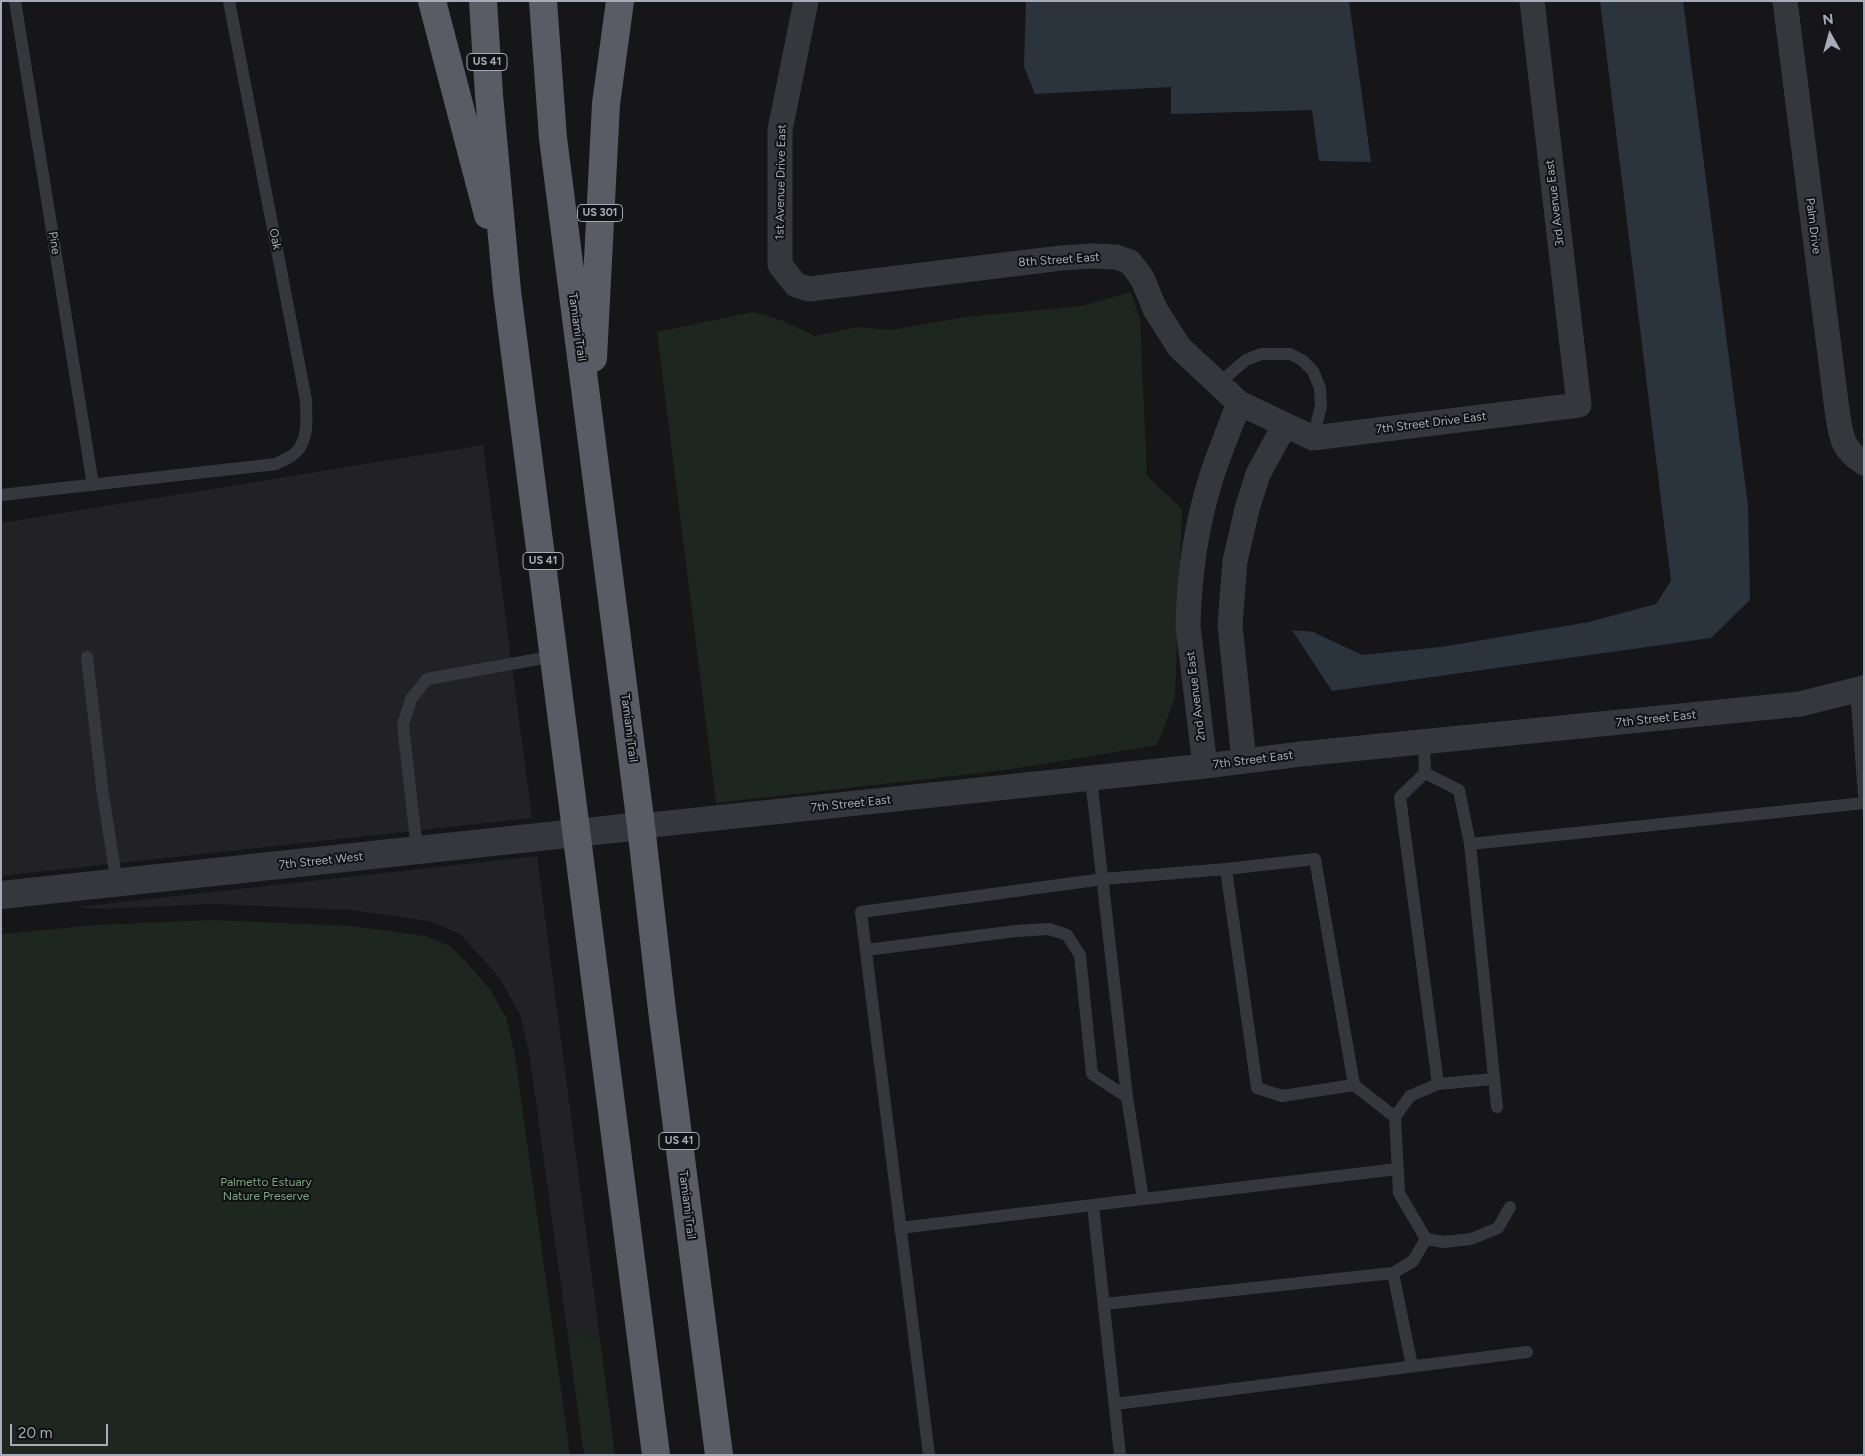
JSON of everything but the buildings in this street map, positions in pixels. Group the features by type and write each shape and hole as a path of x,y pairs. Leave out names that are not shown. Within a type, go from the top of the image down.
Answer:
{"highway":[{"path":"432,1 508,290"},
{"name":"US 41","path":"483,1 489,94 508,290 656,1455"},
{"name":"Tamiami Trail","path":"543,1 553,138 719,1455"},
{"name":"US 301","path":"590,427 606,104 620,1"}],"street":[{"name":"1st Avenue Drive East","path":"806,1 780,130 780,265 796,285 809,289"},
{"name":"3rd Avenue East","path":"1532,1 1579,405"},
{"name":"Palm Drive","path":"1785,1 1837,410 1842,437 1856,457"},
{"name":"8th Street East","path":"809,289 1060,258 1092,256 1116,258 1130,262 1142,278 1155,309 1180,347 1239,403"},
{"path":"1239,403 1313,438"},
{"name":"2nd Avenue East","path":"1204,766 1188,626 1188,603 1194,554 1207,495 1239,403"},
{"name":"7th Street Drive East","path":"1313,438 1579,405"},
{"path":"1244,761 1230,625 1234,561 1258,474 1285,425"},
{"path":"1207,495 1247,509"},
{"path":"1188,626 1230,625"},
{"name":"7th Street East","path":"641,826 1424,742 1800,704 1860,689"},
{"name":"7th Street West","path":"1,896 641,826"}],"lane":[{"name":"Pine","path":"15,1 93,485"},
{"name":"Oak","path":"93,485 276,464 295,454 307,430 306,400 229,1"},
{"path":"1219,383 1246,360 1261,354 1290,354 1302,360 1313,371 1320,388 1321,406 1313,438"},
{"path":"1,495 93,485"},
{"path":"87,656 103,795 117,883"},
{"path":"417,850 403,725 411,699 427,679 555,656"},
{"path":"1860,689 1864,795"},
{"path":"1424,742 1425,773 1400,796 1438,1084"},
{"path":"1425,773 1459,790 1470,844 1497,1107"},
{"path":"1091,778 1127,1097 1142,1199"},
{"path":"1470,844 1864,803"},
{"path":"928,1455 861,912 1103,879 1226,869 1315,859 1354,1085 1395,1118"},
{"path":"1226,869 1257,1088 1282,1096 1354,1085"},
{"path":"866,950 1016,931 1049,929 1067,936 1080,955 1092,1074 1127,1097"},
{"path":"1426,1239 1399,1193 1395,1118 1410,1096 1438,1084 1493,1079"},
{"path":"900,1228 1398,1169"},
{"path":"1093,1205 1120,1455"},
{"path":"1426,1239 1444,1242 1470,1238 1498,1228 1510,1208"},
{"path":"1104,1304 1393,1273 1413,1262 1426,1239"},
{"path":"1393,1273 1412,1366"},
{"path":"1115,1404 1528,1352"}],"shaded area":[{"path":"1026,1 1349,1 1371,162 1319,161 1312,110 1171,114 1171,87 1035,94 1024,67"},
{"path":"1600,1 1683,1 1748,506 1750,600 1711,638 1332,691 1292,630 1313,632 1362,655 1441,647 1589,622 1656,604 1671,581"},
{"path":"483,445 532,818 1,876 1,523"},
{"path":"537,856 600,1339 567,1330 529,1052 520,1014 499,977 460,934 429,921 352,910 212,904 103,909 77,907"}],"green space":[{"path":"1131,292 1140,319 1147,476 1182,509 1175,698 1157,745 1006,770 716,803 657,332 753,312 781,320 815,336 857,327 892,330 965,317 1082,306"},
{"name":"Palmetto Estuary Nature Preserve","path":"212,920 352,926 425,936 450,946 489,988 506,1017 515,1055 570,1455 1,1455 1,934 97,925"},
{"path":"567,1330 600,1339 615,1455 584,1455"}]}
